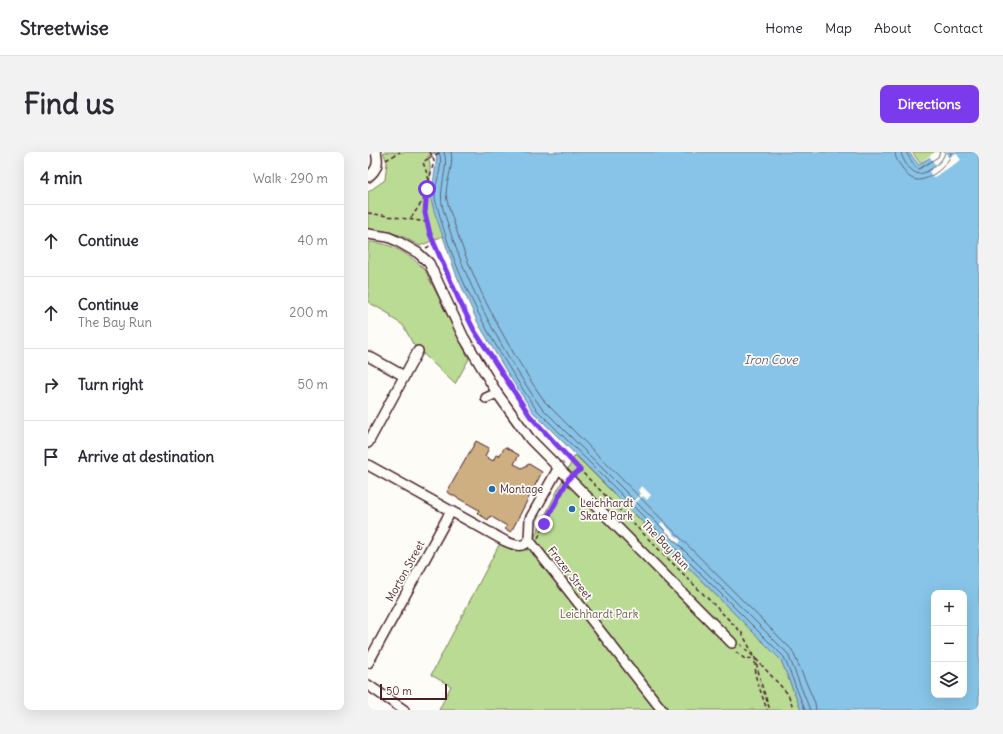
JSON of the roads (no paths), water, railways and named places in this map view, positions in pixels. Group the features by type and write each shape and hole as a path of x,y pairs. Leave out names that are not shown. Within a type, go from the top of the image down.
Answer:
{"street":[{"path":"368,177 373,173 378,164 376,152"},
{"path":"368,234 388,237 418,253 429,263 463,336 497,393 530,438 732,643"},
{"path":"368,443 418,351"},
{"path":"368,356 404,376"},
{"path":"486,398 497,393"},
{"path":"368,465 513,545 521,546 533,540 530,519 559,467"},
{"name":"Morton Street","path":"368,663 451,511"},
{"name":"Frazer Street","path":"533,540 662,710"},
{"path":"368,685 404,710"}],"water":[{"name":"Iron Cove","path":"434,152 909,152 919,165 938,152 979,152 979,710 801,710 781,660 533,412 508,374 478,323 456,274 434,211 431,197 437,157"}],"place":[{"name":"Montage","path":"492,489"},
{"name":"Leichhardt Skate Park","path":"572,509"}],"park label":[{"name":"Leichhardt Park","path":"599,614"}]}
